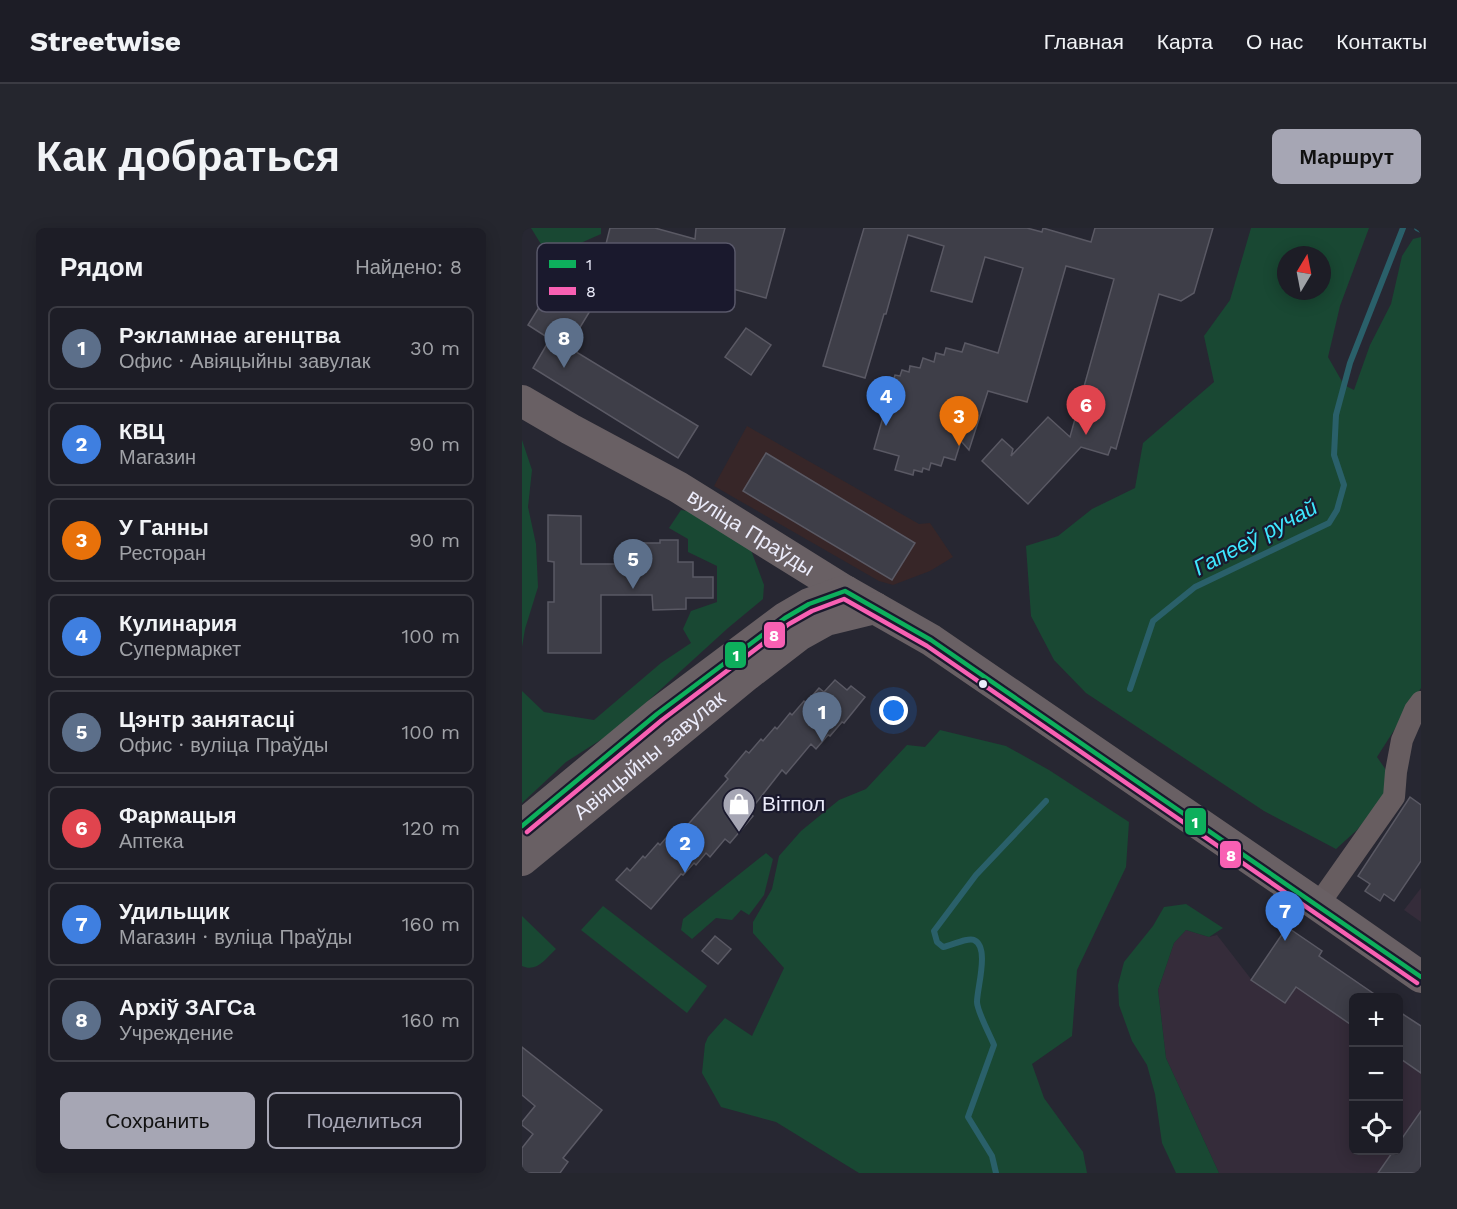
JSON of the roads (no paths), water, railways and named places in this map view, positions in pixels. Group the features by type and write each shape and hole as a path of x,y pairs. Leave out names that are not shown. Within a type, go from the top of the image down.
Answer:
{"main road":[{"name":"вуліца Праўды","path":"522,401 678,487 845,591 931,640 1421,977"},
{"name":"Авіяцыйны завулак","path":"522,826 657,714 785,618 809,604 845,591"},
{"name":"Авіяцыйны завулак","path":"522,860 747,675 800,635 826,620 875,608"}],"street":[{"path":"1318,905 1394,797 1402,740 1421,702"}],"waterway":[{"name":"Гапееў ручай","path":"1130,689 1153,621 1195,587 1329,523 1337,510 1344,485 1334,455 1336,415 1350,363 1403,228"},
{"path":"1417,228 1421,230"},
{"name":"Гапееў ручай","path":"996,1173 992,1156 968,1117 994,1045 977,1002 982,968 981,951 979,944 971,939 943,947 937,942 934,931 976,875 1046,801"}],"place":[{"name":"Архіў ЗАГСа","path":"564,368"},
{"name":"Кулинария","path":"886,426"},
{"name":"Фармацыя","path":"1086,435"},
{"name":"У Ганны","path":"959,446"},
{"name":"Цэнтр занятасці","path":"633,589"},
{"name":"Рэкламнае агенцтва","path":"822,742"},
{"name":"Вітпол","path":"739,833"},
{"name":"КВЦ","path":"685,873"},
{"name":"Удильщик","path":"1285,941"}]}
